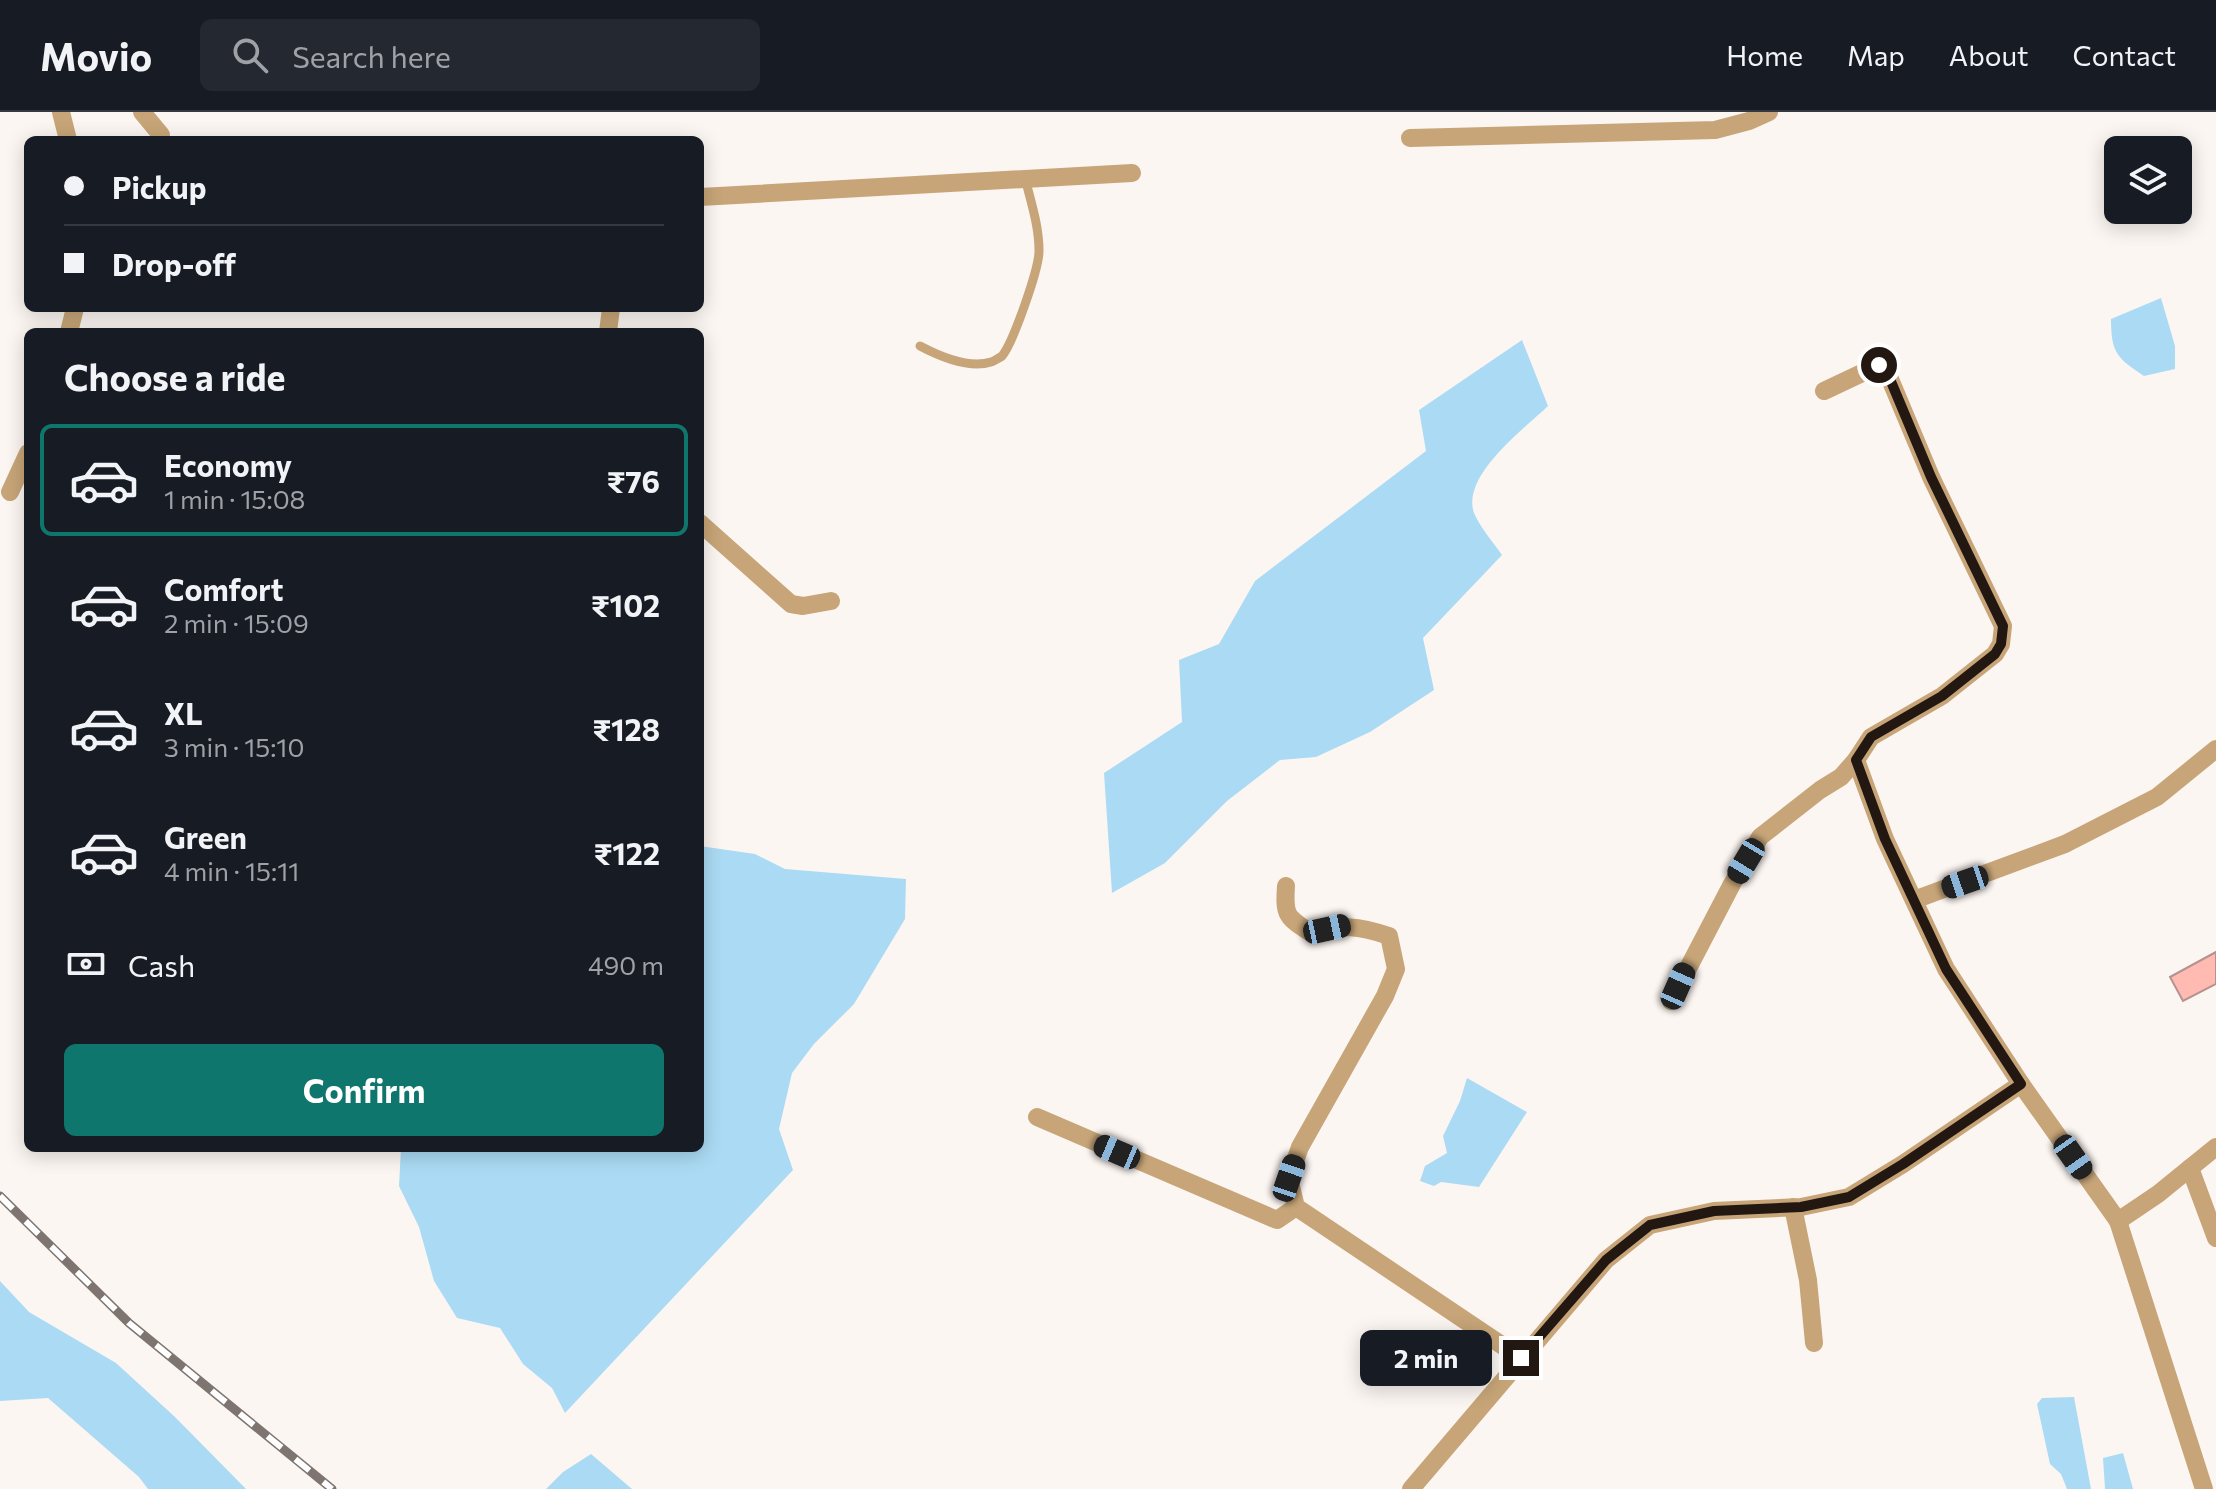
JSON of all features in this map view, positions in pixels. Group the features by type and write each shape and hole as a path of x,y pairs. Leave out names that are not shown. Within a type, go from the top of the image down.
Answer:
{"street":[{"path":"61,112 67,136"},
{"path":"142,112 161,136"},
{"path":"1410,138 1749,121 1769,112"},
{"path":"704,197 1132,173"},
{"path":"1671,1001 1760,837 1841,777 1871,737 1942,696 1995,654 2001,644 2003,626 1931,477 1887,372 1879,365 1824,391"},
{"path":"10,492 24,462"},
{"path":"704,527 791,604 803,606 831,601"},
{"path":"1914,900 2065,844 2157,797 2216,749"},
{"path":"1856,760 1885,839 1946,969 2021,1084 2118,1221 2204,1489"},
{"path":"1286,886 1284,909 1290,920 1311,933 1343,926 1389,936 1396,969 1385,996 1300,1147 1289,1178 1296,1207 1521,1358"},
{"path":"1411,1489 1606,1260 1650,1225 1714,1211 1793,1207 1849,1197 2021,1084"},
{"path":"1037,1117 1277,1220 1296,1207"},
{"path":"2118,1221 2158,1194 2216,1147"},
{"path":"2190,1168 2216,1238"},
{"path":"1793,1207 1808,1280 1814,1343"}],"lane":[{"path":"920,346 938,356 974,363 991,362 1002,357 1022,312 1039,255 1037,227 1025,178"}],"water":[{"path":"2161,298 2175,346 2175,369 2144,376 2117,354 2112,340 2111,319"},
{"path":"1522,340 1548,406 1497,454 1477,484 1472,499 1474,513 1502,555 1423,638 1434,690 1370,732 1316,757 1280,760 1227,801 1165,863 1112,893 1104,773 1182,722 1179,660 1219,644 1255,581 1426,451 1419,410"},
{"path":"704,847 755,854 785,869 906,879 905,919 854,1004 814,1044 792,1073 779,1129 793,1170 565,1413 552,1388 523,1364 500,1328 457,1318 434,1281 419,1227 399,1186 401,1152 704,1152"},
{"path":"1467,1078 1527,1112 1479,1187 1441,1182 1434,1186 1420,1181 1425,1166 1447,1153 1443,1136"},
{"path":"0,1281 29,1312 116,1363 246,1489 148,1489 139,1477 48,1398 0,1401"},
{"path":"2074,1397 2091,1489 2067,1489 2061,1474 2050,1464 2037,1404 2042,1398"},
{"path":"2123,1453 2133,1489 2105,1489 2103,1458"},
{"path":"591,1454 632,1489 546,1489 563,1472"}],"building":[{"path":"2216,952 2216,984 2183,1001 2170,977"}],"railway":[{"path":"0,1196 129,1323 332,1489"}],"route":[{"path":"1521,1358 1606,1260 1650,1225 1714,1211 1801,1207 1849,1197 2021,1084 1946,969 1885,839 1856,760 1871,737 1942,696 1995,654 2003,634 2003,626 1931,477 1887,372 1879,365"}]}
